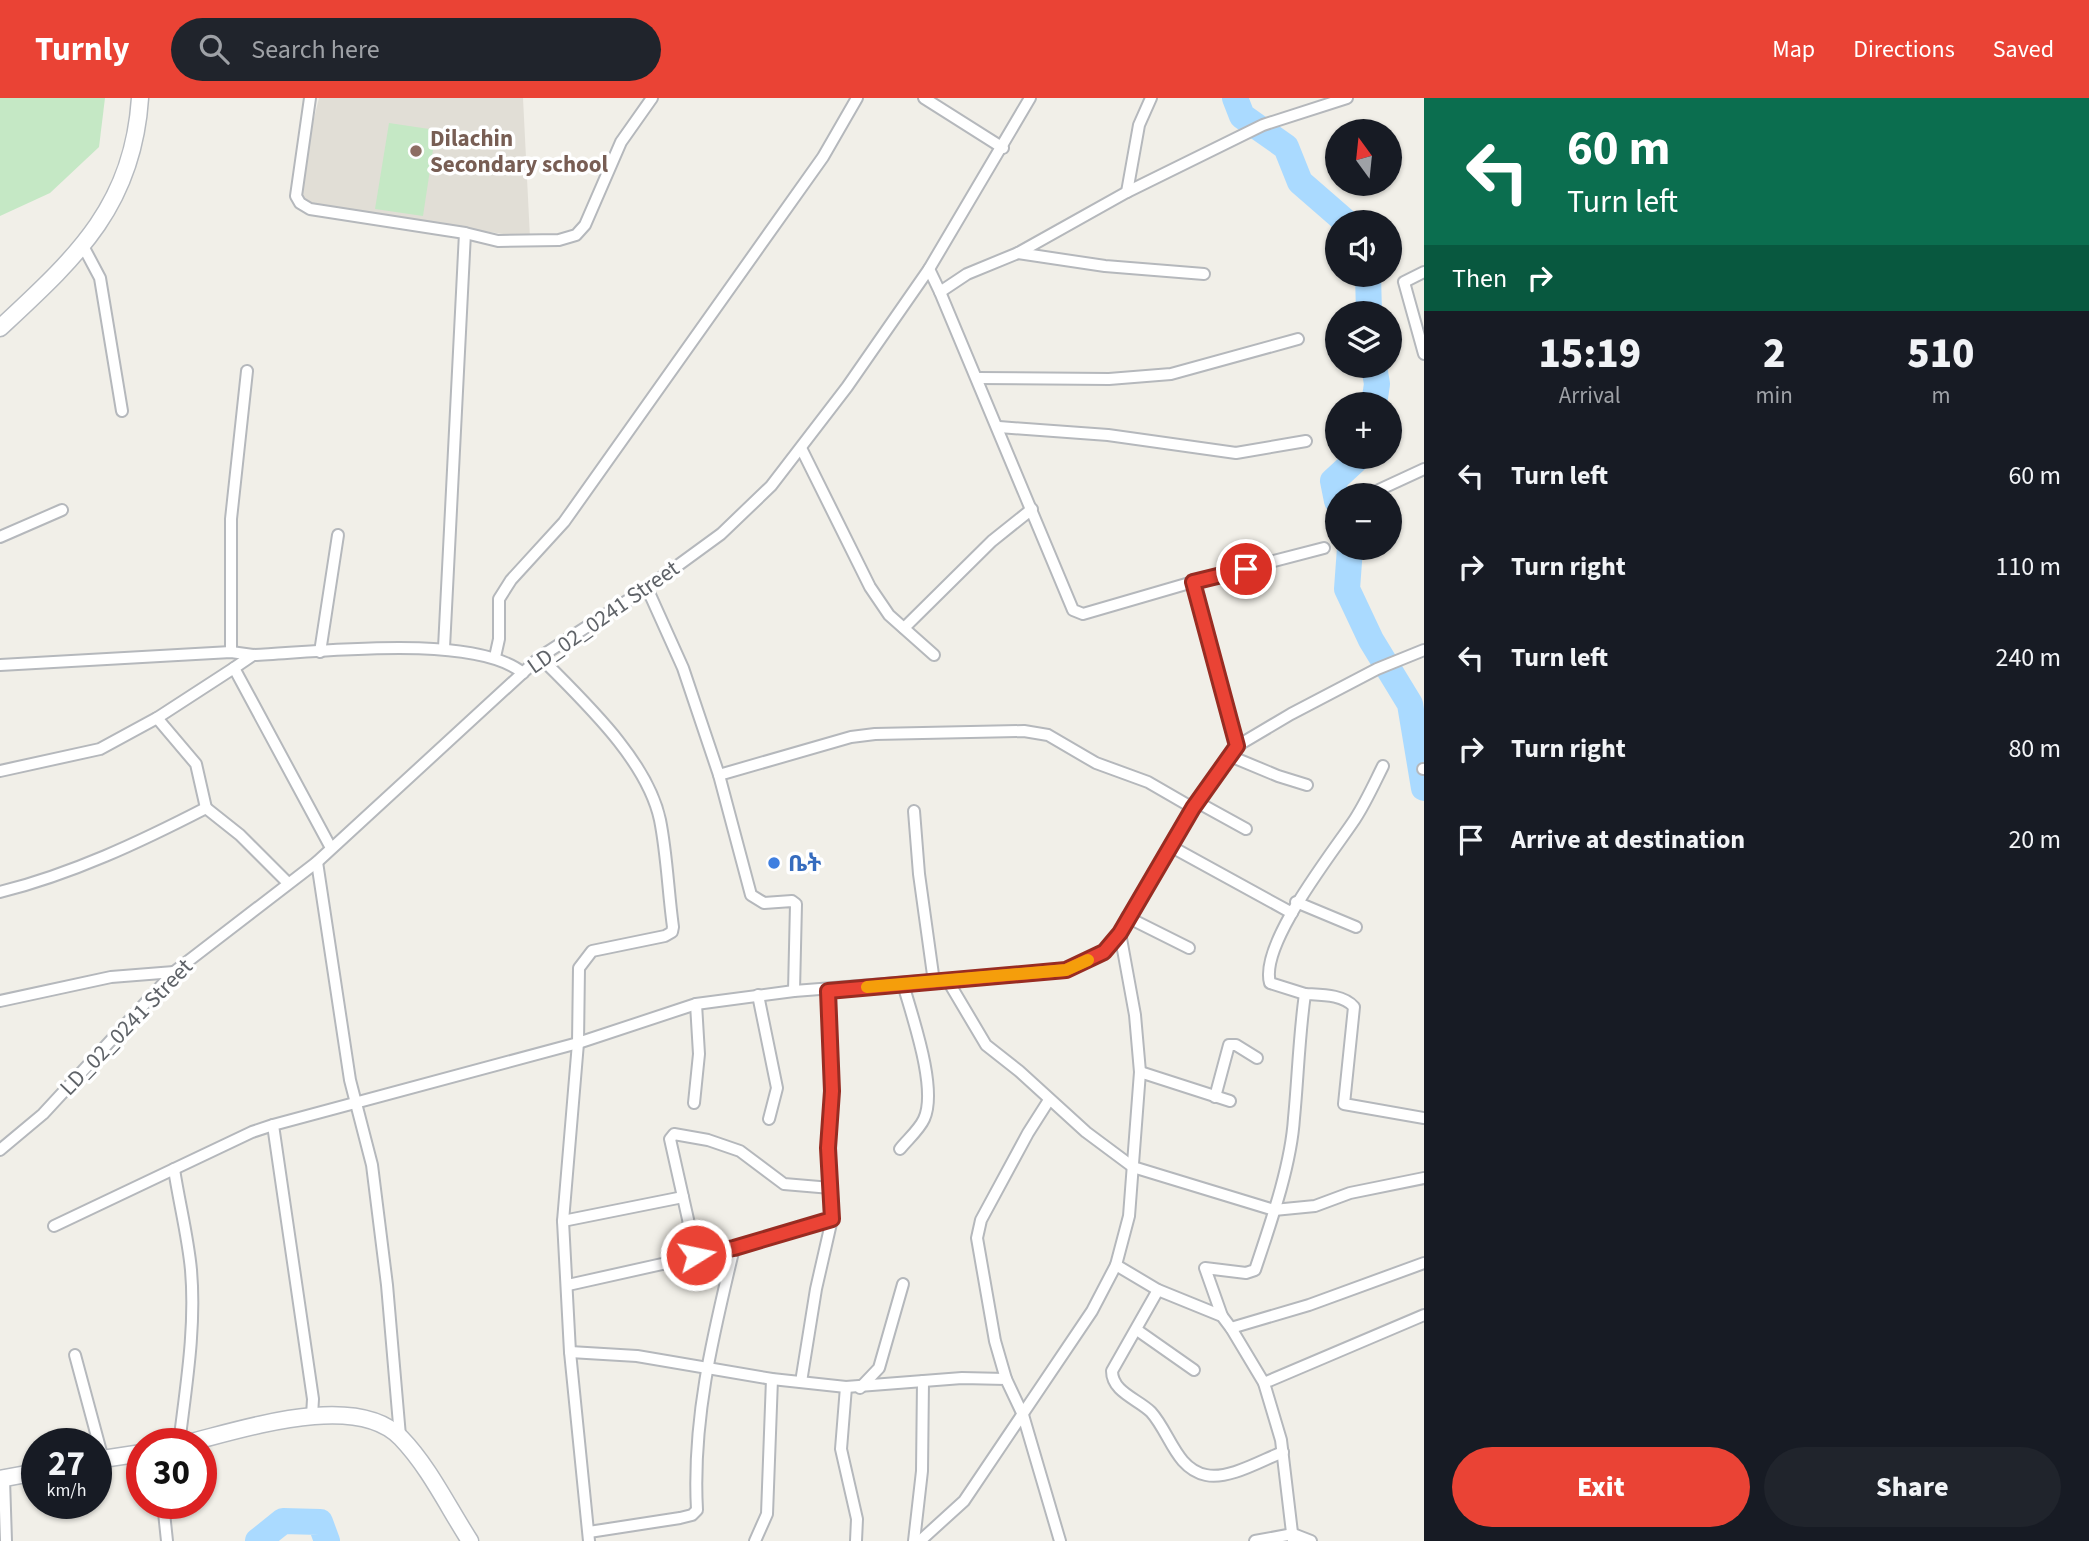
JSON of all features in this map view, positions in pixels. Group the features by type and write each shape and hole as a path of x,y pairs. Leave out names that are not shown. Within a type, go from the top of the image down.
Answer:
{"main road":[{"path":"0,328 83,246 115,200 131,162 140,98"},
{"path":"217,1436 312,1416 362,1419 400,1436 424,1468 470,1541"},
{"path":"2,1479 21,1475"}],"street":[{"path":"310,98 296,196 300,203 310,209 465,233 498,241 559,240 576,235 585,225 621,142 648,99"},
{"path":"495,657 499,639 499,599 511,580 564,522 823,157 857,98"},
{"path":"924,98 1003,148"},
{"name":"LD_02_0241 Street","path":"2,1146 43,1114 174,972 287,882 317,862 540,657 647,588 721,534 771,486 929,270 1030,98"},
{"path":"1127,192 1139,125 1152,98"},
{"path":"940,292 967,274 1018,253 1127,192 1263,125 1347,98"},
{"path":"444,648 465,233"},
{"path":"83,246 100,278 122,411"},
{"path":"1018,253 1105,266 1204,274"},
{"path":"929,270 999,427 1067,599 1077,613 1324,548"},
{"path":"1424,272 1404,282 1424,354"},
{"path":"977,378 1108,379 1171,374 1298,340"},
{"path":"231,652 231,519 247,371"},
{"path":"999,427 1108,435 1236,453 1307,441"},
{"path":"801,448 870,587 889,615 934,655"},
{"path":"1395,483 1424,470"},
{"path":"904,628 992,541 1032,509"},
{"path":"0,537 62,510"},
{"path":"320,652 338,536"},
{"path":"1193,582 1234,751"},
{"path":"647,588 683,668 719,775 751,895 764,903 792,901 796,904 794,991"},
{"path":"0,665 231,652 253,655 444,648 495,657 523,673"},
{"path":"54,1226 273,1125 578,1043 696,1004 794,991 828,991 1066,970 1104,952 1120,933 1195,805 1234,751 1255,733 1377,669 1424,649"},
{"path":"0,771 85,755 157,718 253,655"},
{"path":"540,657 592,711 631,759 652,798 660,819 673,927 672,932 665,936 592,951 584,957 579,968 578,1043 563,1221 570,1352 589,1536 680,1518 692,1515 696,1510 699,1418 706,1367 734,1248"},
{"path":"234,668 331,848"},
{"path":"157,718 196,764 206,808 240,835 287,882"},
{"path":"719,775 863,735 1024,731 1048,735 1096,763 1148,782 1246,830"},
{"path":"1234,751 1307,785"},
{"path":"1383,766 1355,818 1294,907 1275,951 1268,979 1274,986 1305,995 1329,996 1350,1002 1354,1007 1344,1104 1424,1118"},
{"path":"0,892 31,884 119,850 206,808"},
{"path":"914,811 919,874 934,982"},
{"path":"1170,846 1294,907 1356,927"},
{"path":"317,862 350,1080 372,1165 387,1285 400,1436"},
{"path":"1127,918 1189,948"},
{"path":"920,1541 964,1501 1092,1311 1115,1265 1129,1216 1140,1072 1135,1015 1120,933"},
{"path":"0,1001 111,976 174,972"},
{"path":"948,981 986,1045 1133,1167 1274,1210 1315,1206 1350,1193 1424,1178"},
{"path":"900,1149 923,1121 928,1106 918,1039 903,984"},
{"path":"801,1382 816,1289 832,1219 828,1148 832,1091 828,991"},
{"path":"758,995 777,1088 769,1119"},
{"path":"1293,1538 1283,1452 1264,1382 1222,1316 1205,1268 1246,1273 1255,1270 1274,1210 1294,1119 1296,1060 1305,995"},
{"path":"694,1103 699,1054 696,1004"},
{"path":"1215,1097 1229,1045 1236,1045 1256,1058"},
{"path":"1140,1072 1230,1101"},
{"path":"1049,1100 981,1220 977,1237 995,1341 1006,1379 1023,1415 1060,1541"},
{"path":"273,1125 313,1399 312,1416"},
{"path":"696,1255 670,1139 678,1133 740,1152 784,1184 831,1188"},
{"path":"174,1169 191,1268 191,1339 183,1428"},
{"path":"563,1221 683,1197"},
{"path":"568,1285 734,1248 832,1219"},
{"path":"1230,1328 1309,1305 1424,1263"},
{"path":"1115,1265 1158,1290 1222,1316"},
{"path":"860,1388 880,1368 903,1284"},
{"path":"1158,1290 1112,1371 1116,1386 1148,1410 1161,1425 1179,1458 1193,1470 1220,1475 1283,1452"},
{"path":"1264,1382 1424,1315"},
{"path":"1137,1330 1194,1370"},
{"path":"570,1352 637,1356 772,1379 860,1388 923,1381 1006,1379"},
{"path":"75,1355 93,1428"},
{"path":"755,1541 767,1514 772,1379"},
{"path":"915,1541 922,1471 923,1381"},
{"path":"846,1387 841,1449 857,1520 856,1541"},
{"path":"2,1479 6,1541"},
{"path":"165,1519 167,1541"},
{"path":"1255,1541 1293,1538 1311,1541"}],"shaded area":[{"name":"Dilachin Secondary school","path":"319,98 523,98 530,238 293,203"}],"green space":[{"path":"0,98 105,98 99,147 50,193 0,216"},
{"path":"389,123 436,130 423,216 375,209"}],"waterway":[{"path":"1235,98 1242,116 1286,147 1300,182 1332,210"},
{"path":"1368,287 1369,301"},
{"path":"1376,378 1376,392"},
{"path":"1333,483 1346,469"},
{"path":"1349,560 1347,589 1371,640 1410,704 1424,788"},
{"path":"258,1541 283,1521 320,1522 327,1541"}],"slow traffic":[{"path":"867,987 1066,970 1088,960"}],"place":[{"name":"Dilachin Secondary school","path":"416,151"},
{"name":"ቤት","path":"774,863"}],"route":[{"path":"696,1255 734,1248 832,1219 828,1148 832,1091 828,991 1066,970 1104,952 1114,944 1149,879 1193,808 1237,746 1193,582 1246,569"}]}
